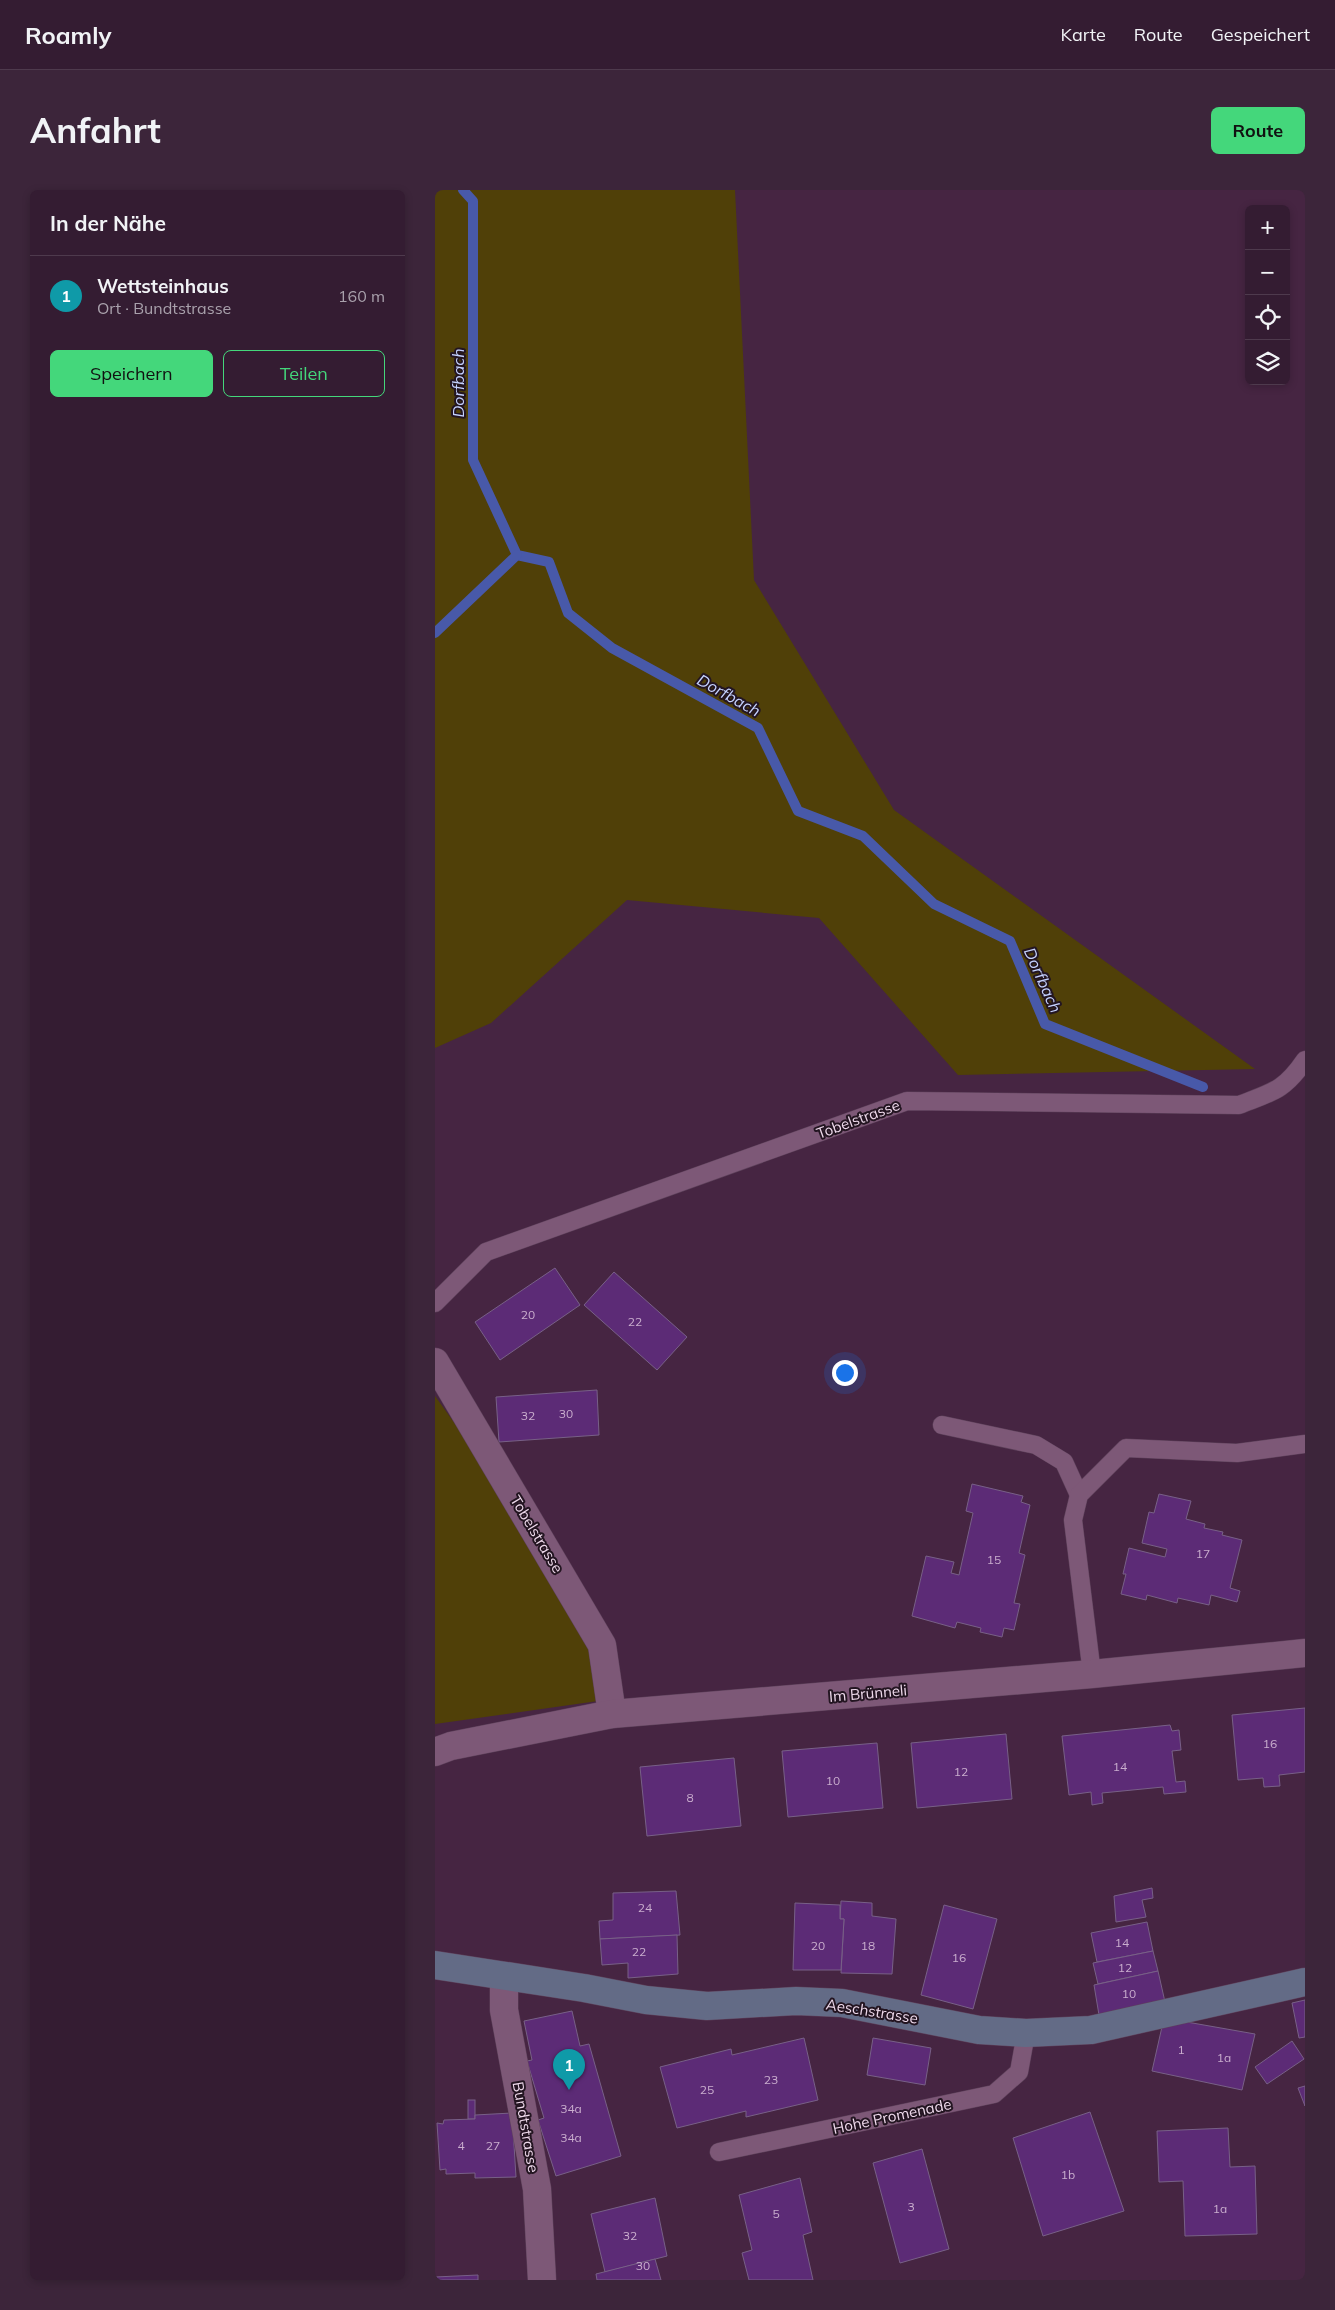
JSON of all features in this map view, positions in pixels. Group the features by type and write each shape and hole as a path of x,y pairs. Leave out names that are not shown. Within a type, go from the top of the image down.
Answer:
{"main road":[{"name":"Aeschstrasse","path":"435,1965 584,1988 646,2000 707,2006 796,2002 843,2003 979,2030 1026,2033 1091,2030 1305,1982"}],"street":[{"name":"Tobelstrasse","path":"435,1362 602,1645 612,1714"},
{"name":"Im Brünneli","path":"435,1752 451,1746 612,1714 1092,1674 1305,1653"},
{"name":"Bundtstrasse","path":"504,1976 504,2010 537,2189 542,2280"}],"lane":[{"name":"Tobelstrasse","path":"435,1303 487,1252 907,1101 1239,1105 1276,1090 1292,1079 1305,1060"},
{"path":"942,1426 1036,1445 1065,1462 1079,1495"},
{"path":"1092,1674 1073,1520 1079,1495 1126,1448 1237,1453 1305,1444"},
{"name":"Hohe Promenade","path":"719,2152 994,2094 1019,2072 1026,2033"}],"shaded area":[{"path":"435,190 735,190 754,580 894,810 1255,1069 958,1075 819,918 627,900 491,1023 435,1048"},
{"path":"435,1396 499,1485 595,1637 598,1701 435,1724"}],"building":[{"path":"555,1268 580,1305 500,1360 475,1322"},
{"path":"614,1272 687,1337 657,1370 584,1305"},
{"path":"597,1390 599,1435 499,1442 496,1397"},
{"path":"972,1484 1023,1496 1021,1502 1030,1505 1019,1553 1025,1555 1014,1603 1020,1604 1014,1630 1004,1628 1002,1637 980,1632 981,1628 957,1622 955,1628 912,1616 926,1556 954,1562 951,1573 959,1575 973,1513 966,1511"},
{"path":"1159,1494 1191,1501 1186,1519 1205,1524 1204,1528 1223,1532 1222,1535 1242,1540 1230,1588 1240,1591 1237,1602 1211,1595 1209,1605 1178,1598 1177,1603 1147,1595 1146,1600 1121,1594 1129,1548 1165,1557 1167,1549 1142,1543 1149,1512 1154,1513"},
{"path":"1305,1708 1305,1772 1279,1775 1280,1786 1264,1787 1263,1778 1238,1780 1232,1715"},
{"path":"1170,1725 1172,1731 1179,1730 1181,1750 1172,1751 1176,1782 1185,1781 1186,1792 1164,1794 1163,1787 1102,1793 1103,1803 1092,1805 1091,1792 1069,1795 1062,1736"},
{"path":"1006,1734 1012,1799 917,1808 911,1743"},
{"path":"877,1743 883,1808 788,1817 782,1751"},
{"path":"734,1758 741,1826 647,1836 640,1767"},
{"path":"1152,1888 1153,1898 1142,1900 1146,1917 1116,1922 1114,1896"},
{"path":"676,1891 680,1935 600,1939 599,1921 613,1920 613,1893"},
{"path":"841,1901 872,1903 872,1916 896,1919 892,1974 841,1973 844,1919 840,1919"},
{"path":"795,1903 840,1905 840,1919 844,1919 841,1970 793,1970"},
{"path":"944,1905 997,1919 973,2009 921,1995"},
{"path":"1147,1922 1153,1951 1097,1962 1091,1933"},
{"path":"677,1935 678,1974 628,1978 628,1963 602,1965 600,1939"},
{"path":"1153,1951 1158,1971 1098,1984 1093,1963"},
{"path":"1158,1971 1165,2002 1099,2015 1094,1985"},
{"path":"1305,2000 1305,2037 1299,2038 1292,2003"},
{"path":"572,2011 580,2046 589,2044 621,2156 556,2176 538,2120 544,2118 527,2061 532,2060 524,2021"},
{"path":"1164,2018 1255,2034 1242,2090 1152,2071"},
{"path":"804,2038 818,2100 746,2117 746,2111 677,2128 660,2067 731,2049 732,2055"},
{"path":"873,2038 931,2048 925,2085 867,2075"},
{"path":"1292,2041 1304,2059 1267,2084 1255,2067"},
{"path":"1305,2086 1305,2106 1298,2088"},
{"path":"468,2100 475,2100 475,2119 468,2119"},
{"path":"1090,2112 1124,2211 1043,2236 1013,2138"},
{"path":"512,2113 516,2177 475,2178 475,2173 446,2174 446,2169 440,2170 437,2123 443,2124 444,2120 475,2119 475,2115"},
{"path":"1228,2128 1230,2167 1255,2166 1257,2234 1185,2236 1183,2181 1159,2182 1157,2131"},
{"path":"922,2149 949,2249 900,2263 873,2163"},
{"path":"800,2178 812,2232 803,2235 813,2280 749,2280 742,2253 752,2250 739,2195"},
{"path":"655,2198 667,2256 605,2272 591,2214"},
{"path":"655,2259 661,2280 597,2280 596,2274"},
{"path":"478,2275 478,2280 435,2280 435,2277"}],"waterway":[{"name":"Dorfbach","path":"463,190 473,201 473,460 517,555 549,562 568,613 612,648 758,728 798,811 863,836 934,904 1010,941 1045,1024 1203,1087"},
{"path":"435,633 517,555"}],"place":[{"name":"Wettsteinhaus","path":"569,2090"}]}
